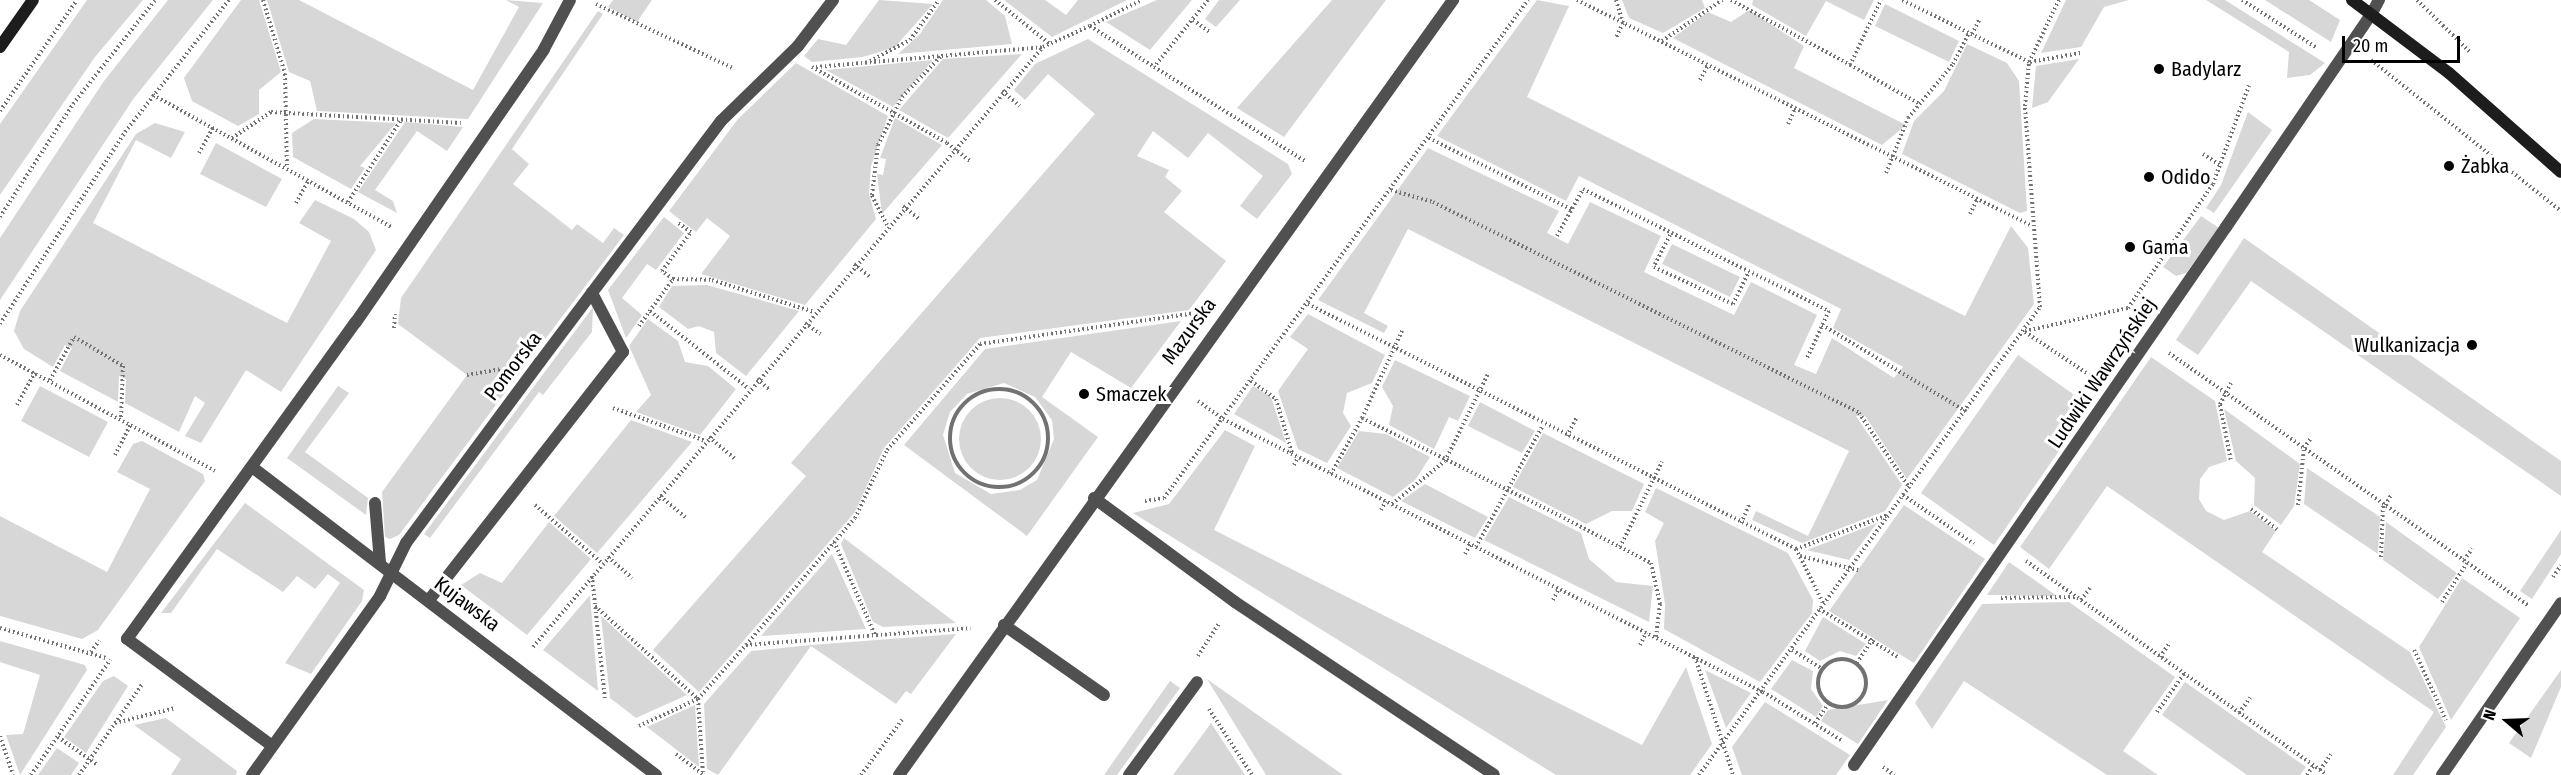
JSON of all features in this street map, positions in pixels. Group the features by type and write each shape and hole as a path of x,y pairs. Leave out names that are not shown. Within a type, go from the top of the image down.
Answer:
{"street":[{"path":"0,48 33,0"},
{"path":"272,745 127,639 236,490 544,49 570,0"},
{"name":"Pomorska","path":"252,775 392,572 406,543 592,293 721,121 770,73 833,0"},
{"name":"Mazurska","path":"899,775 1325,174 1453,0"},
{"path":"2352,0 2372,13 2561,172"},
{"name":"Ludwiki Wawrzyńskiej","path":"1851,770 2226,227 2379,0"},
{"path":"429,600 623,352 592,293"},
{"name":"Kujawska","path":"252,467 656,775"},
{"path":"1094,498 1119,513 1235,602 1494,775"},
{"path":"375,502 380,563"},
{"path":"2442,775 2561,603"},
{"path":"1004,625 1104,695"},
{"path":"1129,775 1197,682"}],"path":[{"path":"0,111 77,0"},
{"path":"0,217 73,104 155,0"},
{"path":"0,324 153,95 229,0"},
{"path":"263,0 285,74 287,169"},
{"path":"590,0 729,68 770,73"},
{"path":"866,62 910,40 939,0"},
{"path":"996,0 1051,45"},
{"path":"971,162 953,147 811,67 1043,47 1142,0"},
{"path":"1155,67 1208,0"},
{"path":"1119,513 1126,503 1164,498 1528,0"},
{"path":"1577,0 2030,226"},
{"path":"1616,0 1623,23 1616,38"},
{"path":"1661,42 1722,0"},
{"path":"1731,0 1920,104"},
{"path":"1850,64 1881,0"},
{"path":"1902,0 2030,62 2079,53"},
{"path":"1700,775 1763,692 1823,603 1967,412 2040,307 2030,226 2025,106 2030,62 2059,0"},
{"path":"2242,0 2324,53"},
{"path":"2417,0 2426,12"},
{"path":"1193,20 1211,33"},
{"path":"1886,172 1908,118 1953,64 1979,20"},
{"path":"1090,26 1325,174"},
{"path":"533,647 953,147 1043,47"},
{"path":"887,225 872,195 878,145 893,112 942,55"},
{"path":"2368,58 2561,212"},
{"path":"1700,80 1708,65"},
{"path":"2024,331 2128,308 2198,208 2220,165 2250,85"},
{"path":"1002,92 1020,106"},
{"path":"153,95 399,231"},
{"path":"1788,124 1795,108"},
{"path":"232,138 271,112 471,124"},
{"path":"347,202 401,120"},
{"path":"199,153 213,128"},
{"path":"1429,138 1572,210"},
{"path":"2203,153 2220,165"},
{"path":"296,202 308,182"},
{"path":"1557,236 1583,189 1670,235 1829,311 1807,358"},
{"path":"1391,190 1433,202 1859,413 1909,488"},
{"path":"1970,214 1977,199"},
{"path":"903,206 920,220"},
{"path":"657,207 691,232 662,271 673,279 712,280 814,312"},
{"path":"1670,235 1654,267 1733,304 1748,273"},
{"path":"854,264 870,277"},
{"path":"633,334 673,279"},
{"path":"1308,304 1478,393 1796,549 1823,603"},
{"path":"650,311 749,389"},
{"path":"639,726 698,699 855,518 887,450 980,344 1200,313"},
{"path":"805,323 820,334"},
{"path":"1822,325 1967,412"},
{"path":"1331,474 1362,418 1402,331"},
{"path":"2024,331 2097,380"},
{"path":"50,380 74,337 123,366 121,419"},
{"path":"2148,339 2516,597"},
{"path":"0,355 50,380 227,478 236,490"},
{"path":"17,405 35,373"},
{"path":"1392,504 1444,461 1488,374"},
{"path":"757,380 770,390"},
{"path":"1251,381 1276,399 1293,454"},
{"path":"2231,383 2224,392 2220,405 2231,461"},
{"path":"984,392 1018,393 1043,415 1048,448 1041,464 1018,484 988,486 974,480 954,457 950,442 958,412 984,392"},
{"path":"1195,398 1223,419 1695,656 1763,692 1845,742"},
{"path":"586,400 706,441"},
{"path":"1362,418 1651,563 1660,604 1656,637"},
{"path":"1567,436 1576,418"},
{"path":"116,454 130,425"},
{"path":"1476,547 1543,425"},
{"path":"709,437 735,459"},
{"path":"2298,504 2304,448 2312,438"},
{"path":"1294,465 1298,457"},
{"path":"1620,547 1662,462"},
{"path":"517,489 603,564"},
{"path":"2381,557 2384,504 2392,494"},
{"path":"1903,495 1997,560"},
{"path":"660,496 685,517"},
{"path":"1380,510 1386,501"},
{"path":"1741,522 1749,505"},
{"path":"2251,509 2277,529"},
{"path":"1796,549 1888,515"},
{"path":"1950,535 1954,530"},
{"path":"834,542 875,635"},
{"path":"1465,554 1471,544"},
{"path":"2006,547 2326,775"},
{"path":"2442,602 2472,549"},
{"path":"1799,556 1851,566 1858,570"},
{"path":"608,557 632,578"},
{"path":"592,576 605,700"},
{"path":"1553,600 1559,588"},
{"path":"1971,597 2079,599 2090,588"},
{"path":"595,606 698,699 703,775"},
{"path":"1819,609 1873,639 1897,657"},
{"path":"0,628 111,659 119,665"},
{"path":"746,645 970,628"},
{"path":"1640,645 1646,632"},
{"path":"1857,663 1873,639"},
{"path":"2160,657 2170,642"},
{"path":"1792,650 1822,669"},
{"path":"2414,650 2450,728"},
{"path":"1695,656 1733,775"},
{"path":"31,775 111,659"},
{"path":"1841,659 1857,663 1866,684 1859,699 1845,706 1829,703 1818,684 1822,669 1841,659"},
{"path":"2157,712 2184,673"},
{"path":"135,676 152,689"},
{"path":"79,775 144,682"},
{"path":"2239,713 2250,698"},
{"path":"168,701 184,715"},
{"path":"1815,723 1829,703"},
{"path":"114,723 176,708"},
{"path":"0,736 13,775"},
{"path":"58,737 96,764"},
{"path":"2320,770 2331,754"},
{"path":"2307,775 2313,766"}],"shaded area":[{"path":"87,0 143,0 95,57 0,195 0,124"},
{"path":"168,0 213,0 134,98 0,300 0,238 104,81"},
{"path":"241,0 259,0 281,72 259,90 259,114 238,126 192,101 184,78"},
{"path":"267,0 299,0 473,90 519,7 506,0 543,3 468,119 317,111 310,81 289,72"},
{"path":"613,0 652,0 637,22 608,7"},
{"path":"879,0 933,4 895,47 863,57 812,62 804,56 818,39 846,45"},
{"path":"943,0 986,0 1005,16 1012,44 898,54 920,34"},
{"path":"1004,0 1045,0 1066,15 1078,0 1127,0 1052,37"},
{"path":"1157,0 1192,0 1150,50 1106,22"},
{"path":"1219,0 1240,0 1216,27 1205,19"},
{"path":"1332,0 1386,0 1284,137 1237,108"},
{"path":"1537,0 1569,6 1527,97 1965,316 2011,226 2028,248 2034,304 1907,479 1865,416 1856,416 1902,485 1885,511 1802,543 1752,520 1756,511 1808,536 1849,451 1408,229 1364,313 1388,326 1384,333 1318,300 1428,148 1559,211 1547,233 1568,244 1590,202 1661,236 1644,272 1734,315 1751,282 1817,315 1794,365 1816,374 1832,338 1894,378 1903,367 1833,328 1841,309 1579,176 1566,201 1437,136"},
{"path":"1622,0 1702,0 1705,8 1663,33 1629,18"},
{"path":"1753,0 1874,0 1864,20 1826,1 1806,36 1752,5"},
{"path":"2066,0 2129,0 2104,7 2081,47 2041,53"},
{"path":"2206,0 2225,0 2325,63 2310,75 2287,78 2289,52"},
{"path":"2265,0 2309,0 2340,20 2331,42"},
{"path":"1885,4 1959,41 1949,62 1875,26"},
{"path":"1749,10 1804,46 1794,68 1906,125 1882,145 1673,38 1708,12 1731,22"},
{"path":"598,11 603,14 512,149 529,164 513,184 572,230 577,224 603,243 614,228 624,235 543,342 535,335 530,340 539,347 399,535 390,539 385,537 382,492 467,375 398,324 401,298"},
{"path":"1088,39 1288,164 1292,174 1257,219 1240,206 1263,176 1208,133 1188,158 1153,131 1137,156 1169,170 1165,177 1182,191 1164,212 1226,261 1189,310 980,338 884,448 855,512 699,692 653,650 806,476 791,463 1095,114 1048,74 1025,100 1014,90 1035,64"},
{"path":"1967,44 2007,63 2019,81 2027,211 2020,213 1902,154 1914,121 1944,91"},
{"path":"1022,54 948,138 899,110 943,59"},
{"path":"2079,59 2048,102 2032,108 2036,66"},
{"path":"933,60 893,107 826,70"},
{"path":"796,63 888,116 871,166 869,194 876,219 805,305 701,274 730,236 707,218 696,232 669,211 738,119"},
{"path":"2248,112 2272,130 2214,213 2206,208 2221,185"},
{"path":"895,118 942,145 882,214 877,174 883,175 886,159 880,158"},
{"path":"314,119 396,123 360,166 365,168 351,189 293,157 292,133"},
{"path":"405,122 463,127 447,151 417,131 375,190 393,201 397,213 358,192"},
{"path":"155,123 185,132 171,158 136,140 93,223 287,323 331,241 299,223 315,200 354,219 369,232 376,250 281,392 246,370 201,443 185,436 205,403 195,396 179,432 125,403 126,379 119,376 118,402 60,371 72,348 65,345 53,367 24,349 14,331 20,311 136,134"},
{"path":"216,143 282,179 266,207 200,174"},
{"path":"2201,216 2219,228 2186,273 2176,276 2163,267"},
{"path":"664,217 684,233 656,270 647,264 622,298 642,315 626,338 608,290"},
{"path":"2244,238 2561,461 2561,496 2251,281 2198,355 2176,340"},
{"path":"1672,244 1740,277 1730,297 1662,264"},
{"path":"707,285 799,311 746,376 716,353 714,332 699,326 688,329 659,307 672,286"},
{"path":"593,307 592,332 543,395 539,392 430,538 424,534"},
{"path":"1308,314 1385,355 1372,383 1347,393 1343,413 1351,426 1327,463 1298,449 1278,391 1308,349 1290,337"},
{"path":"648,319 678,341 685,362 708,366 736,389 700,435 636,412 651,395 629,346"},
{"path":"1181,321 1131,388 1071,352 1042,397 1098,437 1027,536 904,445 985,349","holes":["1004,383 1035,397 1052,420 1054,439 1037,480 1020,490 991,494 955,473 943,435 950,412 967,394"]},
{"path":"2018,355 2090,406 1994,545 1921,493"},
{"path":"2151,357 2215,401 2227,461 2209,467 2200,479 2199,499 2206,511 2224,520 2250,511 2276,531 2262,552 2410,652 2446,727 2413,775 2393,775 2434,712 2107,486 2049,569 2020,547"},
{"path":"1395,360 1470,396 1458,421 1449,417 1434,449 1389,425 1393,406 1382,387"},
{"path":"40,386 108,422 89,457 21,421"},
{"path":"338,386 349,393 305,452 368,498 366,515 287,458"},
{"path":"1253,386 1271,397 1286,443 1234,414"},
{"path":"1000,398 1016,401 1029,410 1038,423 1041,439 1038,455 1029,468 1016,477 1000,480 984,477 971,468 962,455 959,439 962,423 971,410 984,401"},
{"path":"1480,402 1535,431 1522,453 1468,426"},
{"path":"2224,409 2300,464 2294,506 2281,525 2254,505 2255,478 2236,461"},
{"path":"631,420 692,442 597,553 554,516"},
{"path":"1225,430 1255,446 1214,530 1642,745 1686,667 1712,744 1690,775 1556,775 1133,513 1169,504"},
{"path":"1359,431 1386,434 1430,457 1416,479 1393,497 1337,468"},
{"path":"1543,433 1644,484 1632,511 1612,511 1586,524 1513,487"},
{"path":"142,441 203,474 205,481 98,630 82,639 0,616 0,516 107,572 150,489 117,472 133,444"},
{"path":"2307,468 2380,517 2378,554 2304,504"},
{"path":"1425,484 1488,517 1475,538 1401,501"},
{"path":"1656,488 1788,553 1813,600 1812,613 1760,682 1664,629 1665,604 1655,541 1664,523 1645,512"},
{"path":"1509,497 1581,533 1589,559 1616,582 1653,586 1649,622 1484,540"},
{"path":"245,503 364,590 362,601 311,674 285,663 340,583 328,574 315,589 297,576 283,592 217,549 171,613 161,613"},
{"path":"1904,505 1985,559 1914,663 1829,611"},
{"path":"549,522 591,559 527,635 461,585 480,573 502,583"},
{"path":"2386,522 2457,573 2438,599 2383,560"},
{"path":"1877,523 1849,560 1807,550"},
{"path":"2561,530 2561,554 2532,599 2520,591"},
{"path":"844,538 956,623 883,627 873,622 841,544"},
{"path":"832,554 866,629 761,636"},
{"path":"2009,562 2057,596 1987,595"},
{"path":"2462,578 2520,618 2451,720 2419,647"},
{"path":"590,595 598,691 543,650"},
{"path":"2069,602 2175,677 2123,751 2158,775 2107,775 1964,681 1932,729 1915,703 1982,604"},
{"path":"601,616 687,695 636,718 610,698"},
{"path":"1823,617 1866,644 1856,656 1840,651 1820,661 1805,651"},
{"path":"956,634 911,694 906,691 896,704 811,646 718,775 707,769 704,704 751,651 811,645"},
{"path":"0,641 85,665 87,670 20,775 6,735 23,734 40,675 0,662"},
{"path":"1792,660 1813,671 1811,689 1823,706 1816,717 1771,689"},
{"path":"1705,670 1751,693 1726,728"},
{"path":"2561,670 2561,687 2531,758 2509,743"},
{"path":"114,676 128,686 86,753 64,737 103,681"},
{"path":"1207,679 1343,775 1266,775"},
{"path":"1170,681 1180,688 1117,775 1104,775"},
{"path":"2185,682 2306,767 2300,775 2247,775 2162,715"},
{"path":"1888,700 1858,744 1821,721 1828,710"},
{"path":"1765,702 1850,755 1836,775 1742,775 1732,747"},
{"path":"695,705 699,767 647,727"},
{"path":"166,718 237,771 236,775 171,775 181,759 134,725"},
{"path":"1211,723 1245,775 1173,775"},
{"path":"57,748 79,763 71,775 38,775"}],"place":[{"name":"Badylarz","path":"2159,69"},
{"name":"Żabka","path":"2449,166"},
{"name":"Odido","path":"2149,177"},
{"name":"Gama","path":"2130,247"},
{"name":"Wulkanizacja","path":"2472,345"},
{"name":"Smaczek","path":"1084,394"}]}
